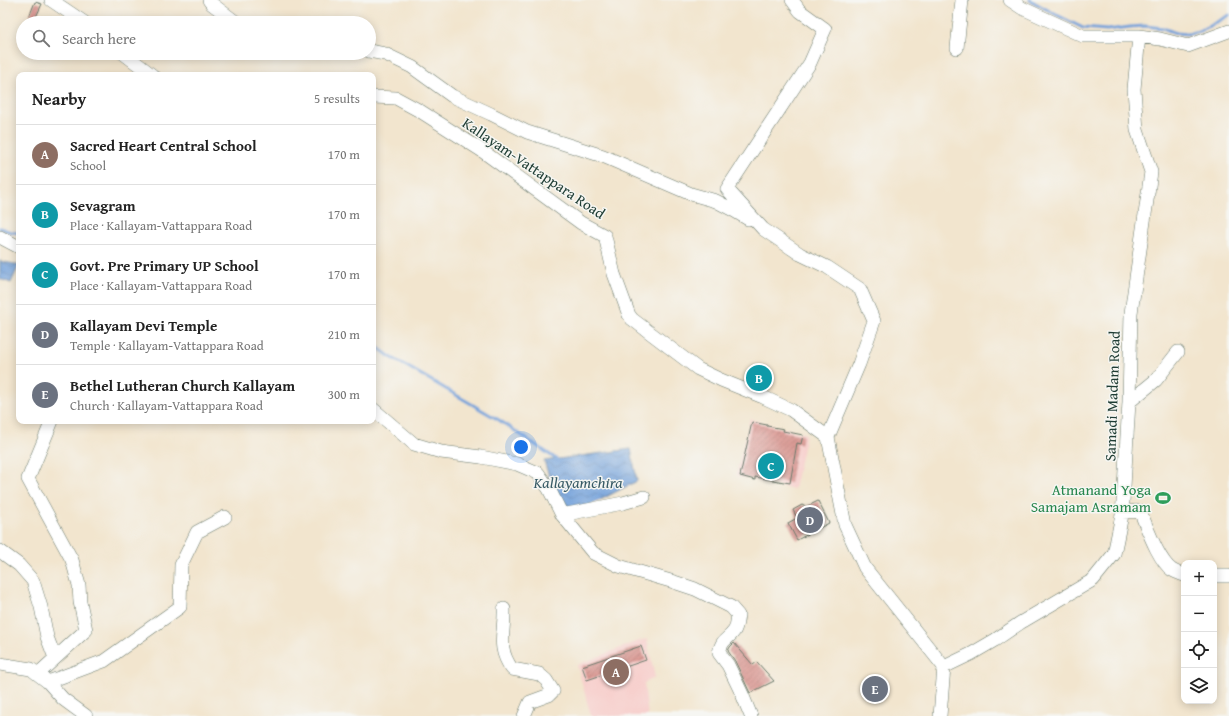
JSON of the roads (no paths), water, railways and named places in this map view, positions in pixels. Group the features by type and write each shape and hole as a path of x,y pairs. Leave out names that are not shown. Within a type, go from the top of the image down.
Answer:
{"street":[{"path":"51,0 75,16"},
{"path":"209,0 228,16"},
{"path":"763,229 726,189 810,63 826,29 800,11 792,0"},
{"path":"957,48 962,0"},
{"path":"1010,0 1022,8 1082,36 1139,36 1160,39 1188,46 1229,31"},
{"name":"Samadi Madam Road","path":"944,667 995,640 1020,623 1093,580 1114,554 1122,512 1129,402 1132,313 1151,172 1137,130 1134,88 1139,36"},
{"path":"376,52 385,54 412,67 452,96 527,132 603,156 691,194 716,201 734,210 800,254 827,267 860,289 874,320 859,364 828,437 845,525 865,568 944,667 940,716"},
{"path":"133,60 148,72"},
{"name":"Kallayam-Vattappara Road","path":"376,97 396,98 420,111 480,150 581,223 605,236 614,274 629,315 632,319 698,368 721,380 791,410 828,437"},
{"path":"0,237 16,245"},
{"path":"1129,402 1156,380 1178,352"},
{"path":"376,412 414,444 440,452 481,457 517,464 538,473 549,489 562,515 593,553 619,566 695,589 731,607 738,615 737,622 734,631 721,645 719,653 728,665 751,716"},
{"path":"38,674 86,630 80,602 79,585 72,560 28,479 51,424"},
{"path":"562,515 644,497"},
{"path":"1122,512 1140,511 1160,556 1171,570 1181,574"},
{"path":"48,682 104,661 180,607 181,565 197,532 225,517"},
{"path":"0,551 19,565 33,581 41,607 47,637 55,658"},
{"path":"1217,576 1229,576"},
{"path":"504,609 502,640 506,661 512,669 538,674 546,680 553,691 549,695 530,702 524,716"},
{"path":"0,664 31,668 48,682 63,699 86,716"}],"water":[{"path":"0,261 16,264 16,272 11,283 0,279"},
{"name":"Kallayamchira","path":"631,449 637,481 579,511 557,501 544,461"}],"waterway":[{"path":"1030,0 1083,28 1107,30 1145,26 1163,28 1176,33 1189,34 1202,30 1229,15"},
{"path":"0,228 16,233"},
{"path":"376,346 389,356 499,420 559,461"}],"place":[{"name":"Sevagram","path":"759,378"},
{"name":"Govt. Pre Primary UP School","path":"771,466"},
{"name":"Atmanand Yoga Samajam Asramam","path":"1163,498"},
{"name":"Kallayam Devi Temple","path":"810,520"},
{"name":"Sacred Heart Central School","path":"616,672"},
{"name":"Bethel Lutheran Church Kallayam","path":"875,689"}]}
